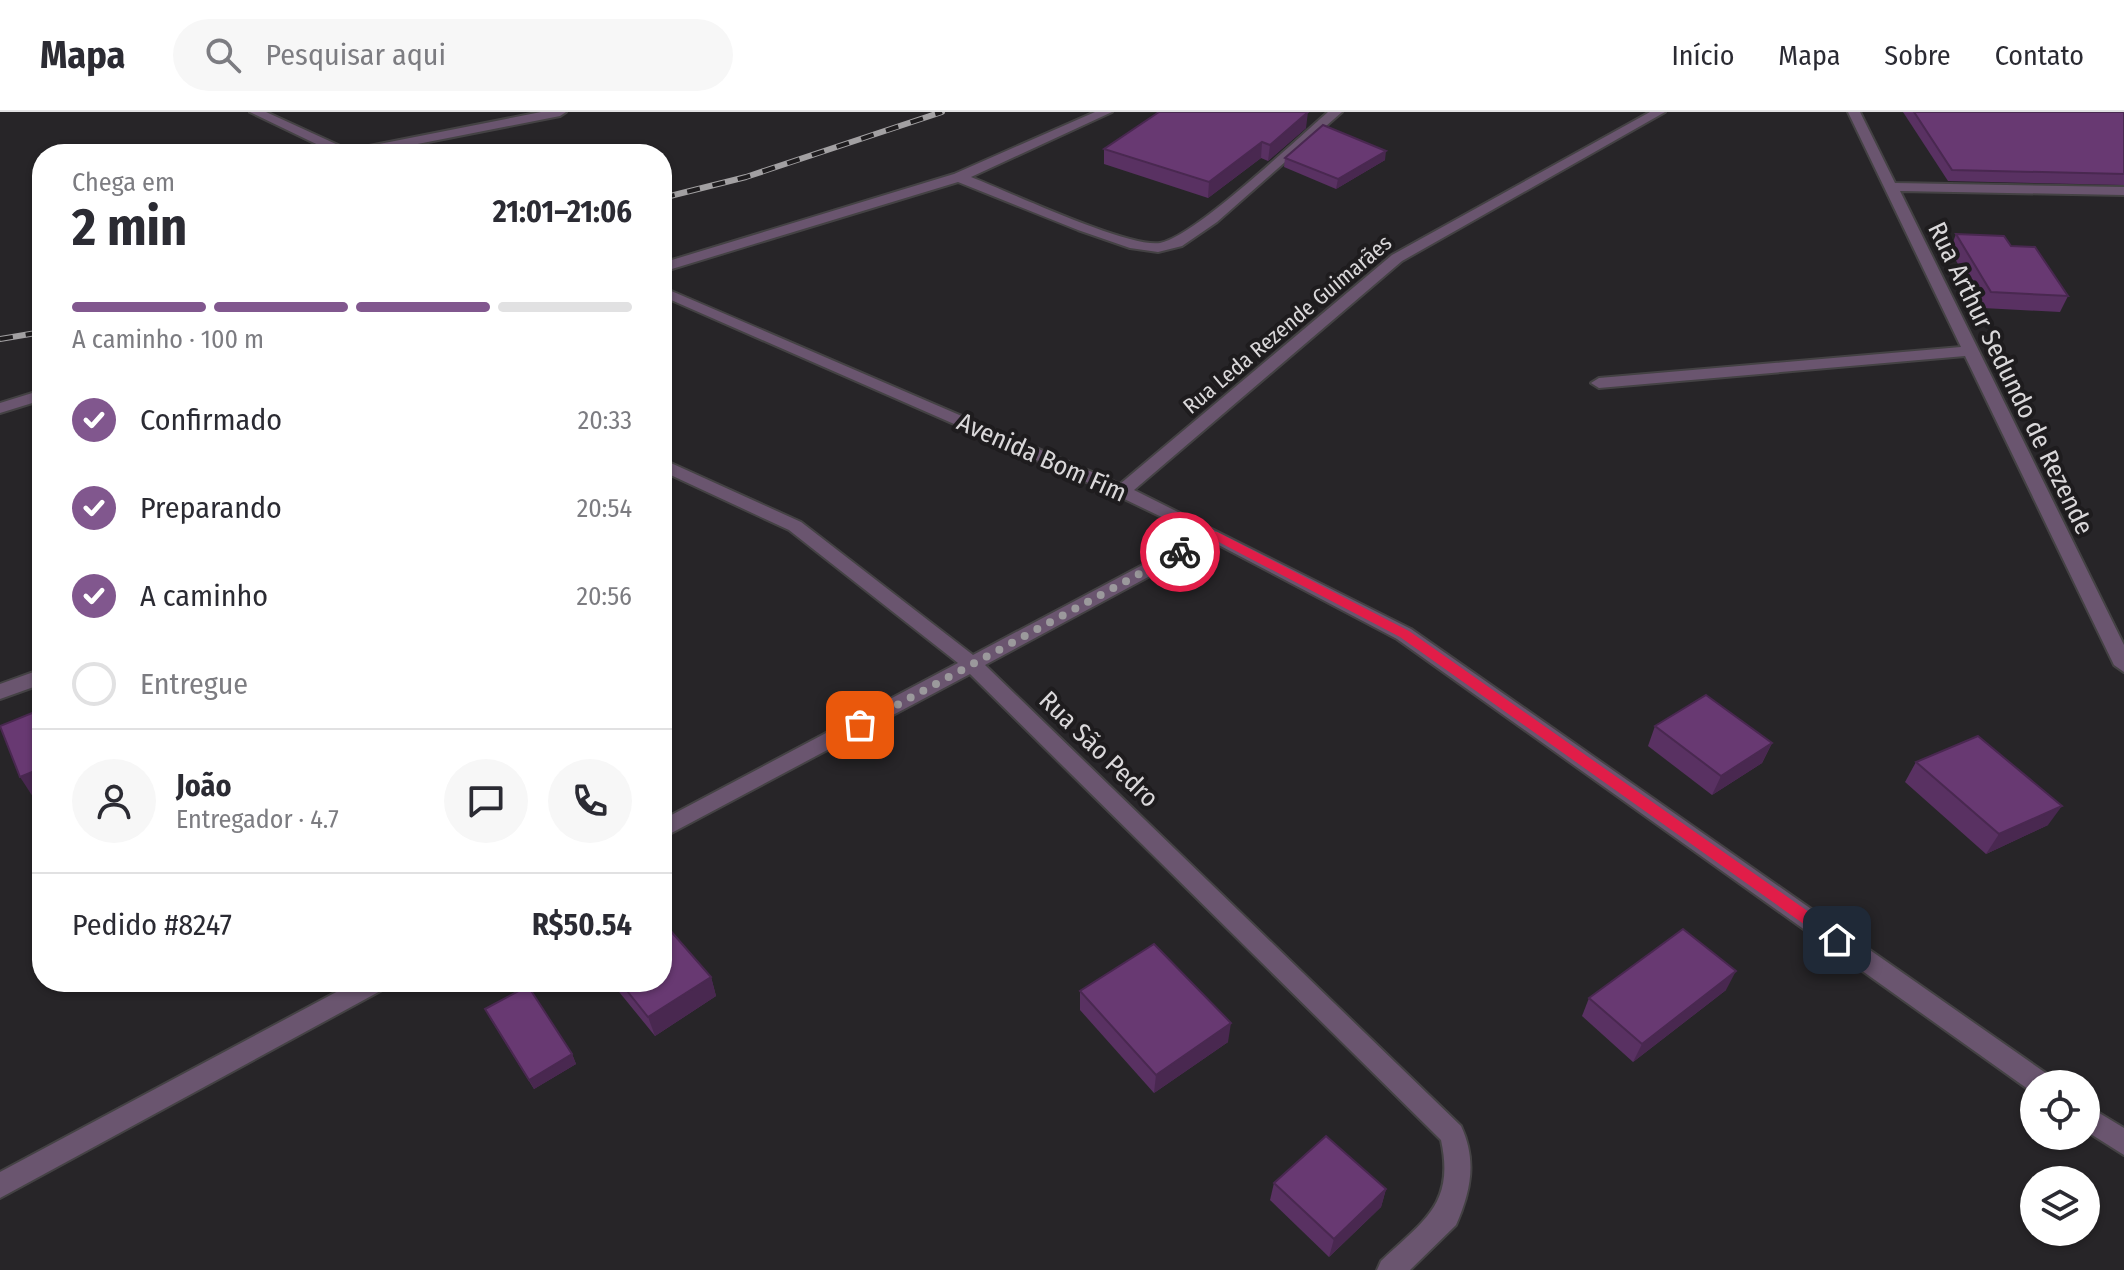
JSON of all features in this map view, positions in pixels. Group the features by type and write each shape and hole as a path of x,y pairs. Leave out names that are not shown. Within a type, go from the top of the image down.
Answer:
{"street":[{"path":"256,112 325,144"},
{"path":"398,144 560,112"},
{"path":"672,265 959,177 1106,112"},
{"path":"959,177 1083,227 1135,245 1158,248 1177,243 1212,219 1336,112"},
{"name":"Rua Leda Rezende Guimarães","path":"1122,491 1397,258 1659,112"},
{"name":"Rua Arthur Sedundo de Rezende","path":"1854,112 2124,665"},
{"path":"1893,187 2124,191"},
{"name":"Avenida Bom Fim","path":"672,295 1122,491 1404,634 2021,1070"},
{"path":"1599,383 1970,351"},
{"path":"0,408 32,398"},
{"name":"Rua São Pedro","path":"672,469 795,526 973,665 1452,1134 1460,1168 1447,1216 1391,1270"},
{"path":"672,825 1213,535"},
{"path":"0,692 32,680"},
{"path":"0,1186 358,992"},
{"path":"2100,1126 2124,1143"}],"building":[{"path":"1159,112 1308,112 1270,145 1262,142 1209,182 1104,149"},
{"path":"1914,112 2124,112 2124,174 1952,170"},
{"path":"1323,125 1386,151 1338,179 1285,158"},
{"path":"1956,234 2004,236 2011,246 2035,247 2068,296 1991,292"},
{"path":"1706,695 1772,743 1721,776 1655,726"},
{"path":"32,713 32,772 20,777 0,726"},
{"path":"1978,736 2062,806 1999,834 1916,762"},
{"path":"1683,929 1736,971 1642,1044 1589,998"},
{"path":"672,932 711,977 648,1017 628,992 672,992"},
{"path":"1154,944 1231,1023 1156,1075 1080,991"},
{"path":"517,992 532,992 572,1054 529,1080 485,1009"},
{"path":"1326,1136 1386,1189 1334,1239 1274,1183"}],"railway":[{"path":"672,196 746,177 942,112"},
{"path":"0,339 32,334"}],"way so far":[{"path":"860,725 1180,552"}],"route":[{"path":"1180,552 1213,535 1404,634 1837,940"}]}
